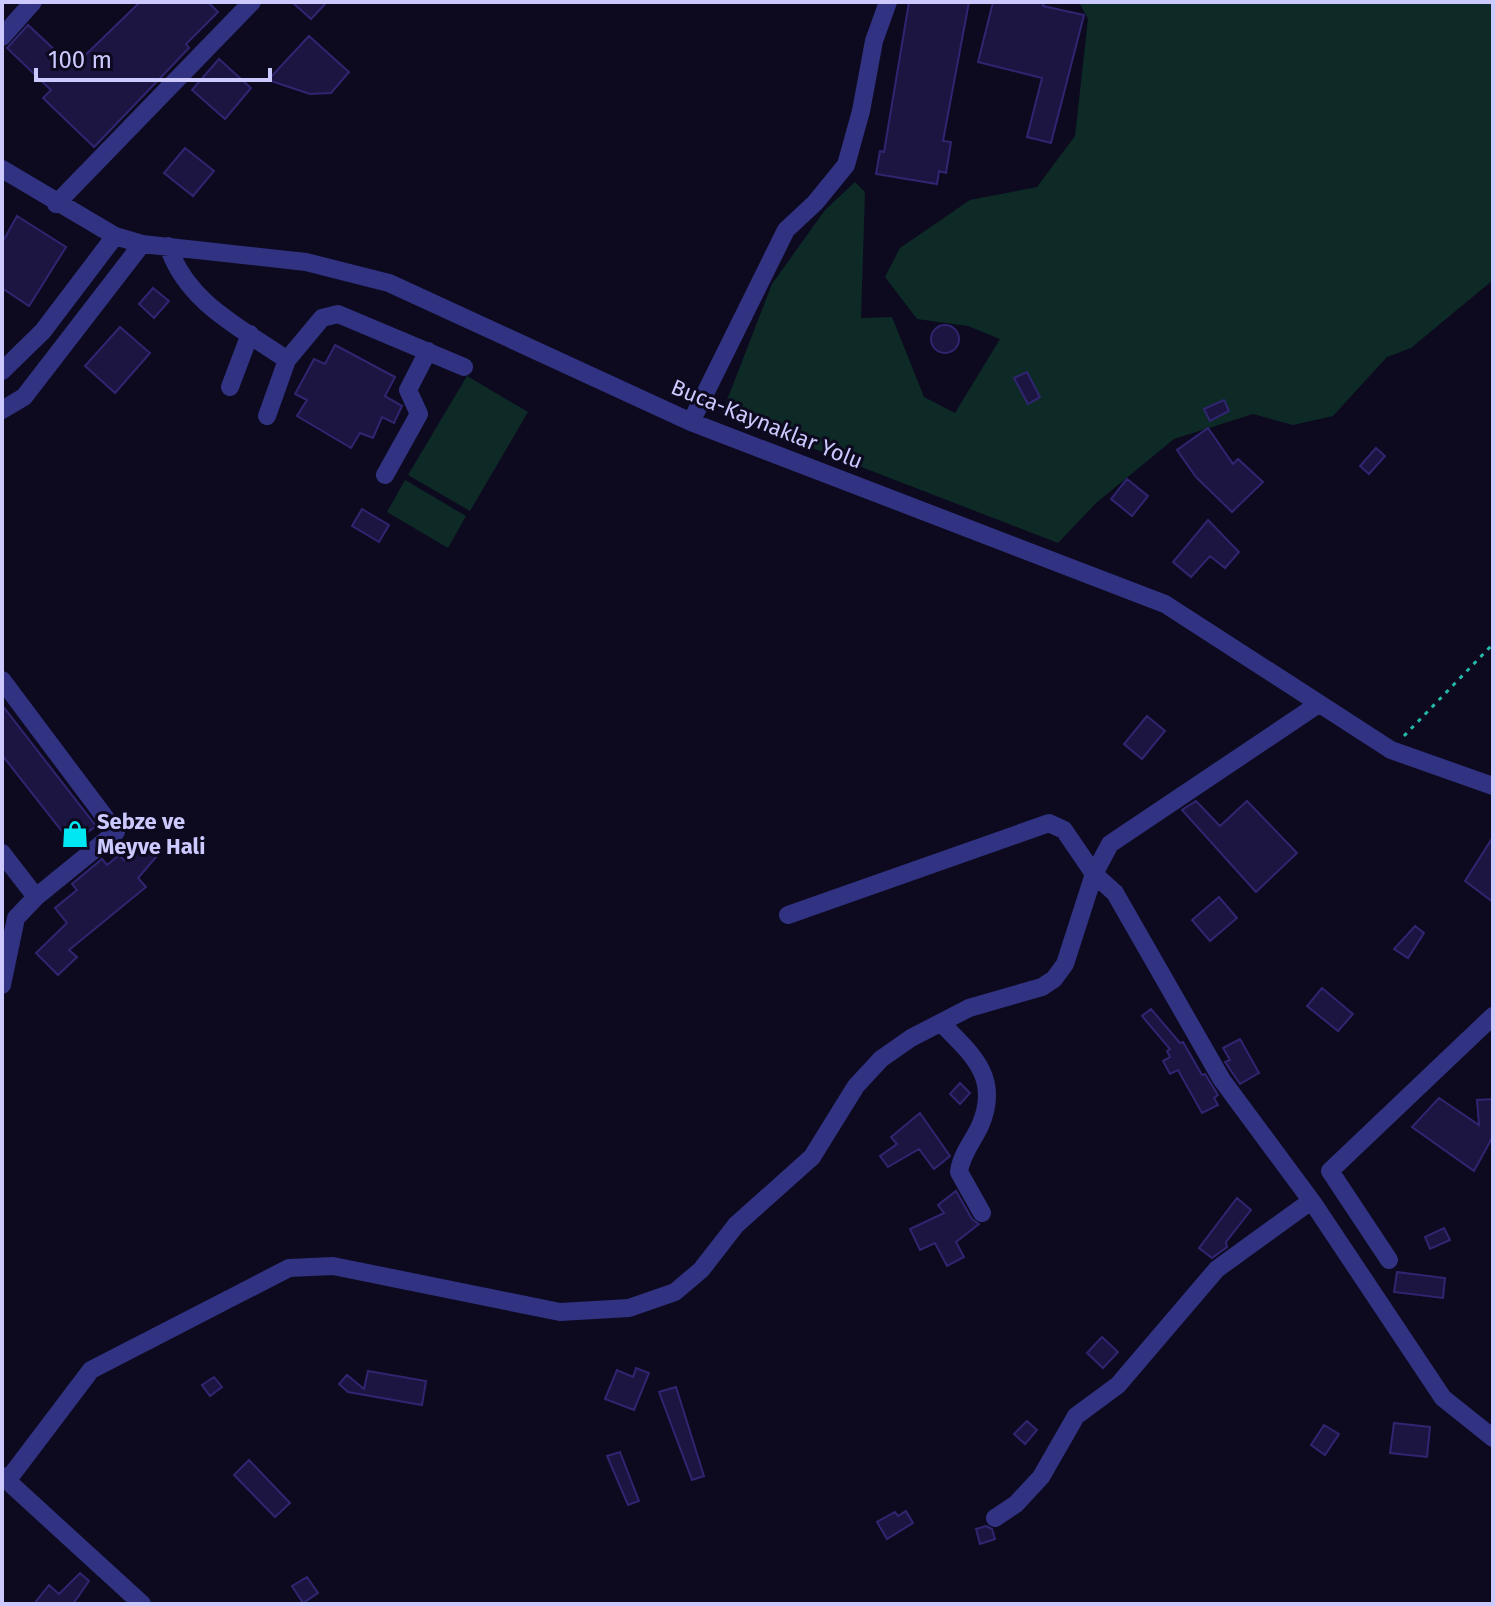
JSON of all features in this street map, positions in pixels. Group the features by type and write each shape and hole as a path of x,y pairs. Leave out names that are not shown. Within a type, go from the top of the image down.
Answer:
{"street":[{"path":"2,37 33,2"},
{"path":"56,204 252,2"},
{"path":"691,422 786,230 815,203 846,165 861,111 874,41 888,2"},
{"name":"Buca-Kaynaklar Yolu","path":"2,169 56,204 115,236 142,244 306,262 389,283 691,422 1165,604 1391,750 1493,786"},
{"path":"2,371 43,331 115,236"},
{"path":"2,410 24,397 142,244"},
{"path":"168,246 185,284 203,301 287,360"},
{"path":"267,416 287,360 322,318 333,314 344,315 464,367"},
{"path":"230,387 250,334"},
{"path":"385,475 419,416 419,408 408,390 428,351"},
{"path":"2,680 116,832 36,897 16,918 2,985"},
{"path":"142,1604 5,1478 91,1370 289,1268 333,1266 560,1312 629,1308 675,1292 694,1278 736,1225 812,1157 846,1100 867,1072 895,1048 969,1008 1042,987 1054,979 1065,964 1094,874 1110,844 1317,705"},
{"path":"788,915 1049,823 1064,830 1094,874 1115,893 1222,1080 1311,1201 1443,1398 1493,1438"},
{"path":"2,853 36,897"},
{"path":"1389,1260 1330,1171 1493,1016"},
{"path":"941,1023 979,1061 985,1081 984,1115 959,1172 982,1213"},
{"path":"995,1518 1016,1504 1041,1477 1084,1407 1118,1385 1217,1269 1311,1201"}],"path":[{"path":"1391,750 1493,644"}],"green space":[{"path":"1079,2 1493,2 1493,280 1411,348 1387,357 1333,416 1293,425 1253,414 1174,439 1096,503 1058,543 722,413 772,284 825,210 855,182 865,192 861,318 892,317 924,397 955,413 1000,339 968,326 917,319 885,277 900,248 970,200 1037,187 1075,136 1088,19"},
{"path":"467,376 528,412 470,511 408,475"},
{"path":"405,480 466,516 448,548 387,512"}],"building":[{"path":"140,2 208,2 218,12 186,44 189,48 94,147 43,98 51,90 7,48 28,25 73,67"},
{"path":"292,2 327,2 311,19"},
{"path":"909,2 969,2 943,141 951,142 946,173 939,171 937,184 876,174 880,151 884,152"},
{"path":"993,2 1044,2 1043,6 1084,15 1051,143 1027,137 1042,78 978,62"},
{"path":"309,36 349,72 331,93 310,94 268,80"},
{"path":"219,59 251,88 225,119 192,90"},
{"path":"185,148 214,171 193,196 164,173"},
{"path":"17,216 66,247 29,306 2,288 2,243"},
{"path":"153,288 169,301 154,318 139,304"},
{"path":"945,325 955,329 959,339 955,349 945,353 935,349 931,339 935,329"},
{"path":"120,327 150,353 115,393 85,366"},
{"path":"335,345 395,377 385,396 402,406 394,423 382,417 373,438 360,433 351,448 297,416 307,400 295,394 314,359 325,364"},
{"path":"1027,372 1040,397 1028,404 1014,378"},
{"path":"1224,400 1229,411 1210,421 1204,409"},
{"path":"1208,428 1233,464 1238,459 1263,482 1232,512 1196,477 1177,450"},
{"path":"1376,448 1385,456 1369,474 1360,466"},
{"path":"1127,479 1148,496 1132,516 1111,499"},
{"path":"362,509 389,525 379,542 352,526"},
{"path":"1208,520 1239,552 1225,568 1210,556 1191,577 1173,562"},
{"path":"2,705 96,826 72,844 2,755"},
{"path":"1147,716 1165,731 1142,759 1124,744"},
{"path":"1196,801 1220,826 1247,801 1297,853 1256,892 1182,810"},
{"path":"1493,837 1493,902 1465,881"},
{"path":"139,843 156,857 138,878 146,887 69,950 77,957 58,975 36,953 67,923 55,908 77,890 72,884 102,859 107,865 119,855 125,861"},
{"path":"1219,897 1237,918 1210,941 1192,920"},
{"path":"1415,926 1424,933 1408,958 1394,949"},
{"path":"1322,988 1353,1014 1338,1031 1307,1006"},
{"path":"1151,1009 1180,1043 1183,1042 1218,1095 1214,1098 1218,1105 1202,1113 1178,1070 1170,1074 1163,1061 1170,1057 1167,1051 1170,1049 1142,1016"},
{"path":"1240,1039 1259,1073 1240,1084 1225,1062 1230,1060 1223,1048"},
{"path":"960,1083 970,1093 960,1104 950,1094"},
{"path":"1439,1098 1479,1125 1477,1100 1493,1099 1493,1136 1474,1171 1412,1127"},
{"path":"920,1113 950,1156 934,1169 919,1149 888,1167 880,1156 897,1144 891,1137"},
{"path":"956,1191 972,1219 979,1224 956,1242 964,1257 947,1266 935,1243 920,1250 910,1229 944,1213 938,1205"},
{"path":"1237,1198 1251,1210 1226,1242 1227,1247 1212,1258 1199,1248"},
{"path":"1444,1228 1450,1240 1430,1249 1425,1237"},
{"path":"1397,1272 1445,1278 1443,1298 1394,1292"},
{"path":"1102,1337 1118,1352 1103,1368 1087,1353"},
{"path":"636,1368 649,1373 634,1410 605,1399 617,1370 633,1377"},
{"path":"368,1371 426,1381 422,1405 348,1392 339,1384 347,1375 364,1389"},
{"path":"214,1377 222,1387 210,1396 202,1385"},
{"path":"676,1387 704,1476 692,1480 659,1392"},
{"path":"1027,1421 1037,1430 1025,1444 1014,1434"},
{"path":"1394,1423 1430,1427 1427,1457 1390,1453"},
{"path":"1324,1425 1339,1434 1325,1455 1311,1445"},
{"path":"620,1452 639,1501 628,1505 607,1456"},
{"path":"249,1460 290,1503 275,1517 234,1475"},
{"path":"906,1511 913,1523 887,1539 877,1522 895,1512 898,1516"},
{"path":"986,1526 992,1529 995,1539 980,1544 976,1529"},
{"path":"80,1573 89,1581 73,1604 34,1604 49,1585 59,1594"},
{"path":"307,1577 318,1593 303,1603 292,1586"}],"place":[{"name":"Sebze ve Meyve Hali","path":"75,834"}]}
